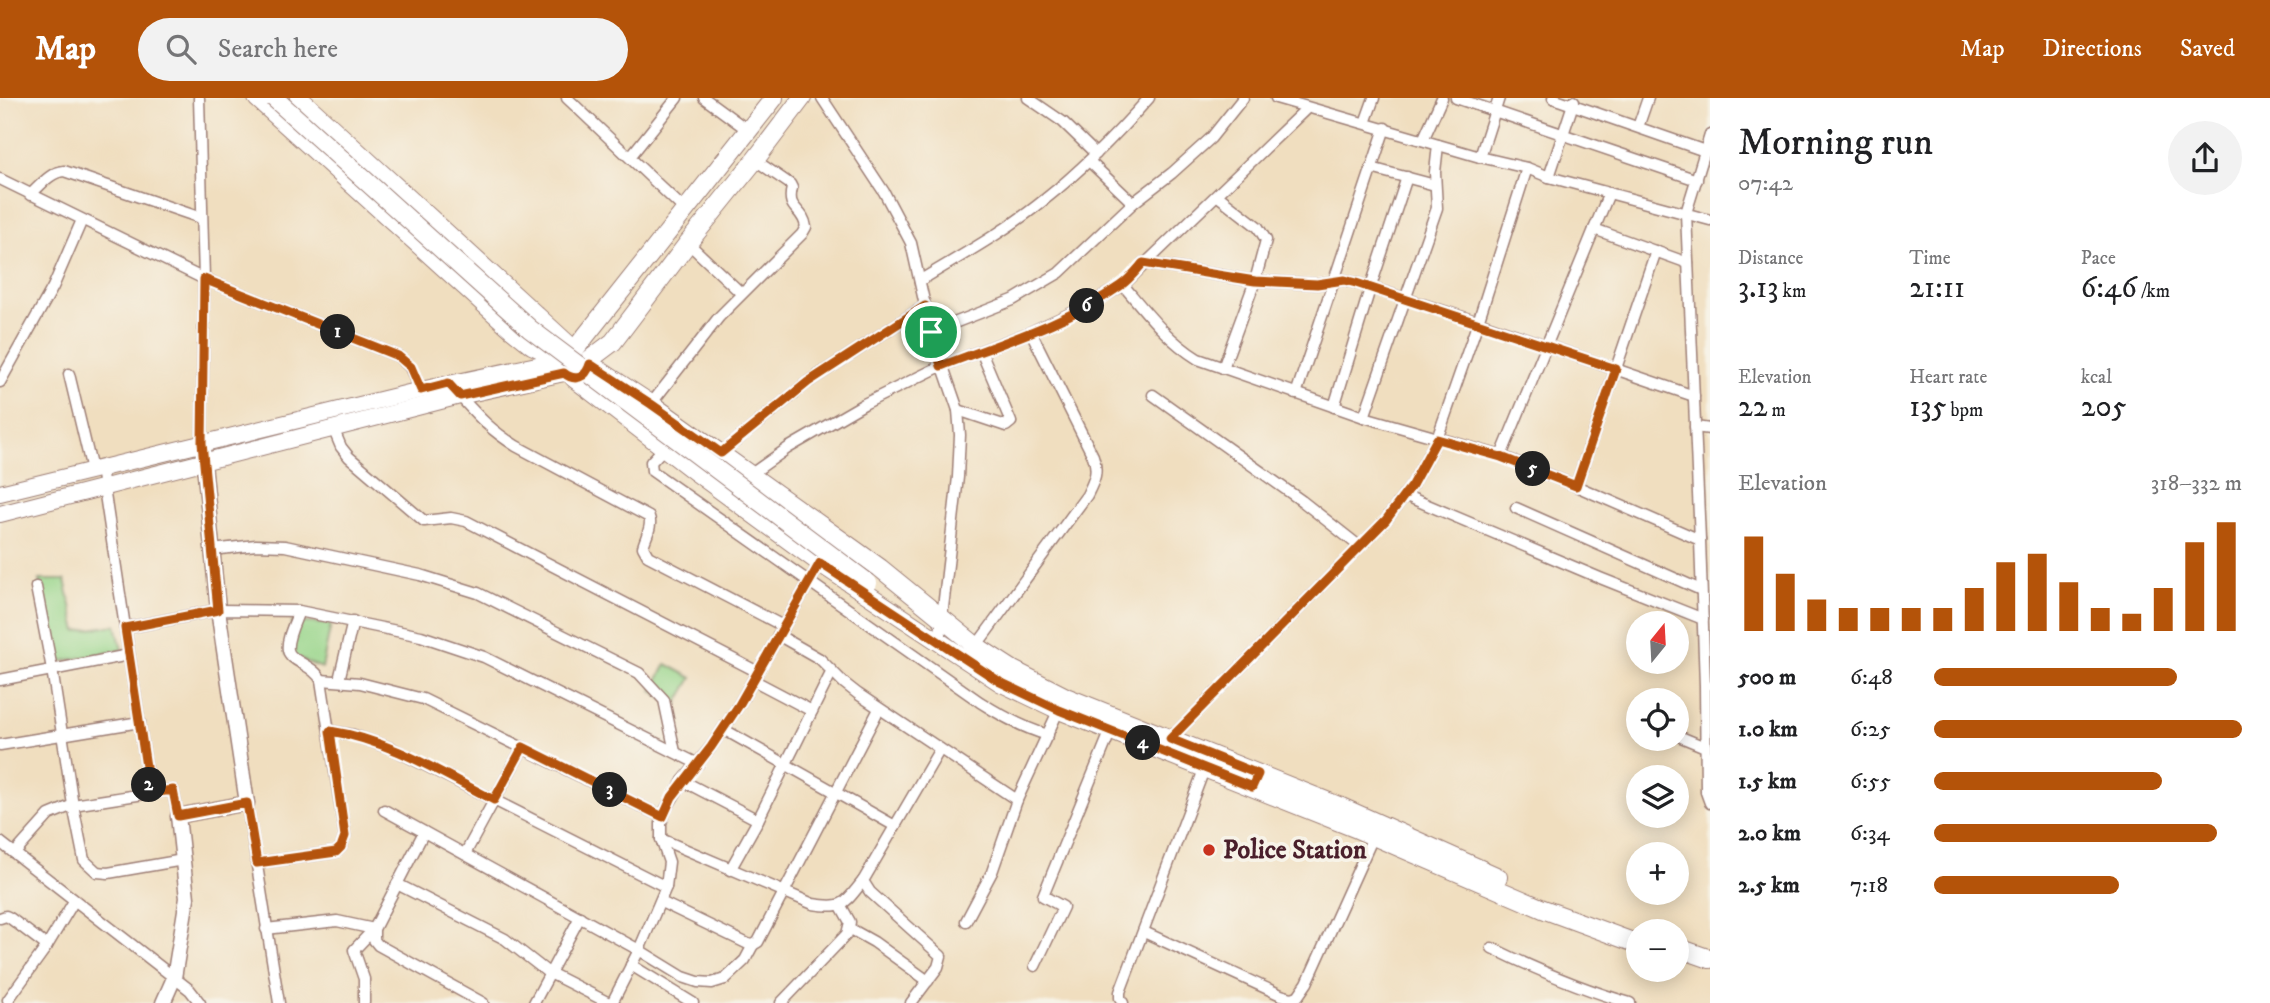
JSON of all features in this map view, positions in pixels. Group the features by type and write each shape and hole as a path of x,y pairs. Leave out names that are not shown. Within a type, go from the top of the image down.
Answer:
{"main road":[{"path":"257,98 532,345 573,361 651,404 721,453 880,568 943,619 971,654 1000,682 1063,703 1255,780 1373,836 1543,909 1626,940"},
{"path":"274,98 530,329 871,584 899,616"},
{"path":"299,98 664,447 820,563 939,643 971,654"},
{"path":"0,493 448,383 573,361 685,210 774,98"},
{"path":"0,514 460,396 573,361 613,342 802,98"},
{"path":"323,157 340,135"},
{"path":"871,584 911,593"},
{"path":"1063,703 1111,730 1164,744 1205,767 1339,806 1572,911 1626,931"},
{"path":"1689,952 1710,960"},
{"path":"1689,960 1710,960"}],"street":[{"path":"567,98 685,210"},
{"path":"629,157 677,98"},
{"path":"704,98 749,131"},
{"path":"822,98 884,192 911,243 931,332 958,410 958,477 939,643"},
{"path":"1028,98 1063,122 1133,203"},
{"path":"921,280 978,246 1043,201 1092,157 1149,98"},
{"path":"931,332 1013,300 1059,273 1133,203 1211,138 1243,98"},
{"path":"1276,98 1527,168 1549,177 1710,220"},
{"path":"1364,124 1374,98"},
{"path":"1423,140 1441,98"},
{"path":"1456,98 1697,180"},
{"path":"1480,157 1499,98"},
{"path":"1553,98 1574,101 1706,157"},
{"path":"1638,127 1648,98"},
{"path":"196,99 204,279 202,443 218,610 278,1003"},
{"path":"1549,177 1574,101"},
{"path":"725,494 788,448 876,398 941,366 1031,332 1085,307 1122,285 1307,108"},
{"path":"1296,394 1385,128"},
{"path":"1710,137 1706,157 1686,213 1700,540 1705,576 1702,590 1707,673 1706,792 1710,803"},
{"path":"1364,417 1437,208 1435,185 1438,145"},
{"path":"651,404 719,317 806,227 805,221 789,199 792,188 790,184 755,160"},
{"path":"1371,168 1435,185"},
{"path":"1164,744 1386,520 1404,495 1437,439 1479,322 1527,168"},
{"path":"30,195 57,172 64,171 201,218"},
{"path":"1334,407 1407,177"},
{"path":"0,193 5,182 204,279 398,356 411,367 421,390"},
{"path":"1501,457 1609,193"},
{"path":"1218,196 1264,232 1266,240 1255,281 1223,368"},
{"path":"0,382 53,287 82,220"},
{"path":"1594,229 1688,263"},
{"path":"688,243 741,293"},
{"path":"1576,486 1656,251"},
{"path":"1143,263 1255,281 1317,284 1344,280 1479,322 1694,397"},
{"path":"1122,285 1163,332 1198,359 1364,417 1501,457 1576,486 1700,540"},
{"path":"721,453 808,382 925,306"},
{"path":"971,654 1087,495 1097,475 1093,456 1031,332"},
{"path":"958,410 1006,426 1011,422 981,351"},
{"path":"69,374 96,469 105,487 150,793"},
{"path":"448,383 476,416 496,433 649,517 651,521 643,547 648,556 781,630 879,709 1017,800"},
{"path":"1153,396 1259,470 1360,546"},
{"path":"1695,427 1710,429"},
{"path":"333,428 341,447 349,457 424,521 451,518 466,521 755,676 812,711"},
{"path":"664,447 651,462 652,471 980,702 1029,730 1048,735"},
{"path":"1404,495 1703,619"},
{"path":"1517,508 1702,590"},
{"path":"212,550 256,545 285,546 420,575 478,593 639,673 664,700 675,752"},
{"path":"397,884 505,939 550,973 610,1003 639,950 666,887 670,862 661,839 663,817 672,797 723,729 820,563"},
{"path":"36,587 84,860 97,872 108,873 183,860"},
{"path":"125,628 218,610 299,611 421,636 484,657 698,764"},
{"path":"257,863 336,852 345,836 321,680 317,672 292,658 288,651 299,611"},
{"path":"339,680 353,621"},
{"path":"0,680 130,655"},
{"path":"730,870 758,820 832,671"},
{"path":"321,680 360,683 424,699 663,817"},
{"path":"966,921 992,872 1017,800 1063,703"},
{"path":"384,810 580,917 683,977 712,983 725,979 737,970 753,945 758,942 879,709"},
{"path":"0,745 139,722"},
{"path":"723,729 895,826"},
{"path":"1035,967 1063,907 1043,896 1111,730"},
{"path":"330,731 353,735 393,749 666,887"},
{"path":"1689,740 1706,747"},
{"path":"465,854 523,747"},
{"path":"661,839 813,904 841,906 863,881 940,750"},
{"path":"1123,1003 1119,998 1120,992 1205,767"},
{"path":"683,781 758,820"},
{"path":"15,853 49,815 73,804 173,790 187,898 174,978 163,1003"},
{"path":"178,816 247,803"},
{"path":"364,1003 365,979 354,950 374,929 424,832"},
{"path":"1144,933 1281,995 1292,998 1298,996 1307,983 1373,836"},
{"path":"0,842 190,990 200,1003"},
{"path":"863,881 870,892 941,956 938,967 911,1003"},
{"path":"8,1000 47,946 74,901"},
{"path":"661,902 753,945"},
{"path":"786,1001 846,934 850,922 841,906"},
{"path":"534,1003 580,917"},
{"path":"0,918 10,918 47,946"},
{"path":"266,929 337,921 374,929"},
{"path":"849,928 874,942 928,981"},
{"path":"374,929 373,935 379,945 483,1003"},
{"path":"1492,948 1536,970 1586,990 1630,1003"},
{"path":"631,965 692,1003"}],"green space":[{"path":"39,580 65,580 77,631 116,625 122,650 57,662"},
{"path":"292,622 331,624 322,668 286,654"},
{"path":"666,664 692,678 677,704 652,691"}],"place":[{"name":"Police Station","path":"1209,850"}],"route":[{"path":"1143,263 1255,281 1317,284 1344,280 1616,369 1576,486 1501,457 1437,439 1412,485 1386,520 1170,739 1258,774 1252,787 1059,710 1000,682 820,563 739,705 672,797 663,817 523,747 494,800 393,749 353,735 330,731 345,836 336,852 257,863 247,803 178,816 173,790 150,793 125,628 218,610 202,443 204,279 398,356 411,367 421,390 448,383 460,396 564,373 578,378 585,374 590,364 721,453 808,382 925,306 931,332 941,366 1031,332 1085,307 1122,285 1143,263"}]}
